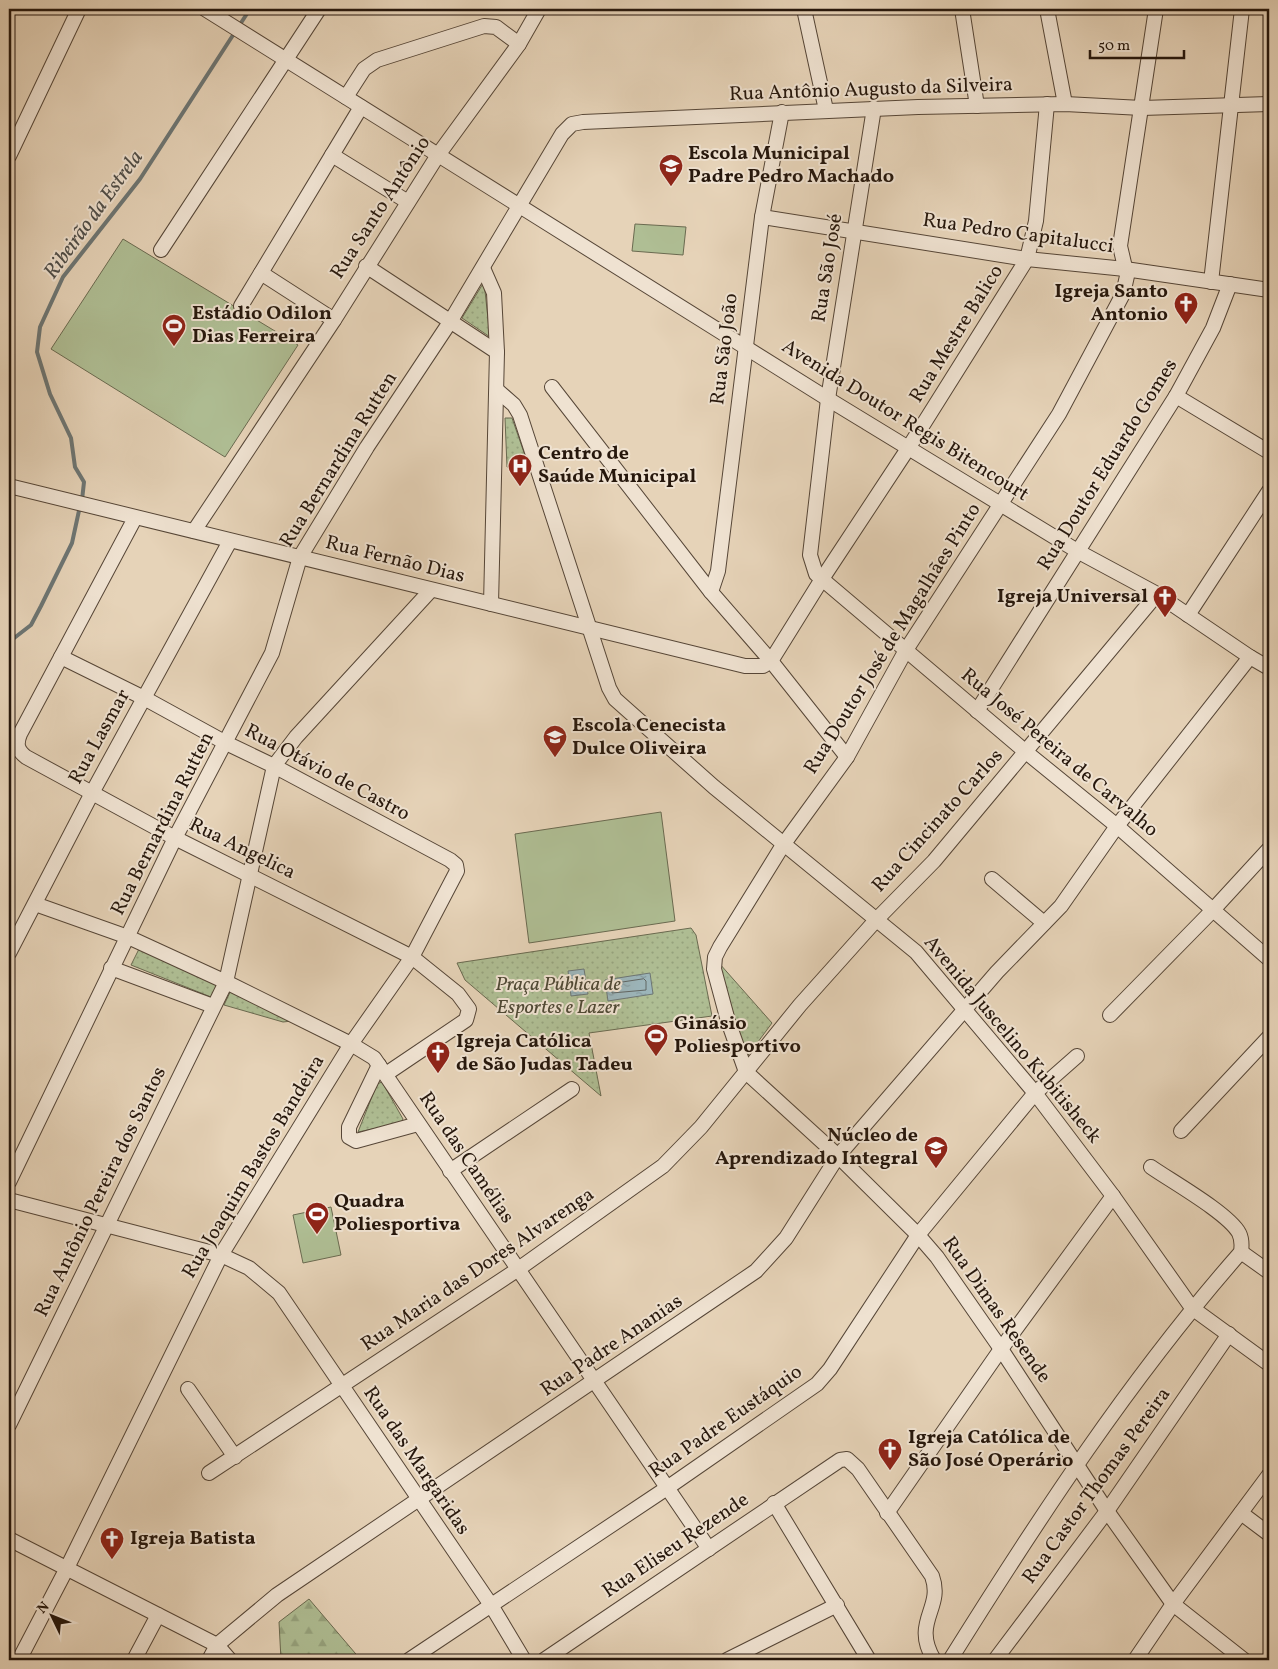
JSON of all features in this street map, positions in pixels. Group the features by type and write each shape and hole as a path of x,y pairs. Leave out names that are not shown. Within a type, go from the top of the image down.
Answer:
{"street":[{"path":"9,156 79,9"},
{"name":"Avenida Doutor Regis Bitencourt","path":"205,9 521,205 828,399 1079,552 1157,594 1269,668"},
{"path":"161,250 319,9"},
{"name":"Rua Santo Antônio","path":"194,531 334,320 366,266 438,155 519,44 540,9"},
{"path":"804,9 826,110"},
{"path":"962,9 978,106"},
{"path":"1047,9 1065,104"},
{"name":"Rua Doutor José de Magalhães Pinto","path":"746,1072 728,1022 714,964 720,947 783,845 847,757 906,650 1059,414 1127,283 1120,246 1156,9"},
{"path":"1211,282 1242,9"},
{"path":"346,97 364,69 385,56 491,26 502,29 519,44"},
{"name":"Rua Antônio Augusto da Silveira","path":"521,205 562,134 575,123 874,108 1065,104 1142,108 1232,103 1269,104"},
{"name":"Rua Mestre Balico","path":"771,662 1027,259 1036,221 1047,104"},
{"path":"241,306 362,107"},
{"name":"Rua São José","path":"822,579 816,574 810,555 828,399 874,108"},
{"name":"Rua São João","path":"711,592 718,571 762,217 782,112"},
{"path":"332,155 408,202"},
{"name":"Rua Bernardina Rutten","path":"9,1182 111,968 272,653 300,558 367,446 450,322 521,205"},
{"name":"Rua Pedro Capitalucci","path":"762,217 854,230 1027,259 1125,269 1269,290"},
{"path":"366,266 497,352"},
{"path":"483,268 494,294 498,391 491,604"},
{"path":"261,273 334,320"},
{"name":"Rua Doutor Eduardo Gomes","path":"977,711 1176,396 1213,328 1230,284"},
{"path":"552,387 711,592 771,662 847,757"},
{"name":"Avenida Juscelino Kubitisheck","path":"498,391 514,405 520,415 609,688 615,699 634,718 783,845 901,938 934,972 964,1011 1035,1093 1113,1196 1192,1308 1269,1364"},
{"path":"1176,396 1269,452"},
{"name":"Rua Fernão Dias","path":"9,486 745,666 763,666 771,662"},
{"path":"1188,615 1269,490"},
{"path":"61,657 134,518"},
{"name":"Rua Lasmar","path":"9,953 92,793 230,541"},
{"name":"Rua José Pereira de Carvalho","path":"822,579 977,711 1117,826 1269,959"},
{"path":"274,766 296,737 431,590"},
{"name":"Rua Cincinato Carlos","path":"746,1072 800,1005 877,919 934,861 1157,594"},
{"name":"Rua Otávio de Castro","path":"61,657 144,698 442,856"},
{"name":"Rua Angelica","path":"61,657 17,742 18,749 29,758 176,838 412,956 458,994 466,1004 468,1015 460,1026 382,1069"},
{"name":"Rua Padre Ananias","path":"217,1645 276,1595 756,1271 786,1238 838,1156 964,1011 1044,923 1062,906 1117,826 1250,657"},
{"name":"Rua Antônio Pereira dos Santos","path":"9,1423 226,982 274,766"},
{"path":"1110,1015 1269,850"},
{"name":"Rua Joaquim Bastos Bandeira","path":"19,1660 67,1568 221,1254 350,1044 412,956 457,872 454,862 442,856"},
{"path":"992,879 1044,923"},
{"name":"Rua das Camélias","path":"35,904 128,938 226,982 369,1055 382,1069 517,1270 709,1549"},
{"path":"111,968 213,1006"},
{"path":"1181,1131 1269,1037"},
{"name":"Rua Padre Eustáquio","path":"408,1660 667,1488 817,1384 830,1369 918,1234 1035,1093 1077,1056"},
{"path":"382,1069 348,1130 350,1139 356,1141 418,1124"},
{"name":"Rua Dimas Resende","path":"746,1072 838,1156 918,1234 937,1257 1001,1348 1106,1511 1173,1604 1244,1660"},
{"name":"Rua Maria das Dores Alvarenga","path":"210,1473 517,1270 663,1166 690,1139 746,1072"},
{"path":"450,1171 572,1089"},
{"path":"950,1660 1026,1540 1078,1466 1192,1308 1241,1252 1242,1242 1239,1233 1228,1220 1150,1167"},
{"path":"932,1659 925,1638 925,1626 934,1602 935,1584 932,1576 887,1513 1001,1348 1113,1196"},
{"name":"Rua das Margaridas","path":"9,1200 221,1254 249,1268 279,1293 491,1605 524,1660"},
{"path":"1241,1252 1269,1272"},
{"name":"Rua Castor Thomas Pereira","path":"996,1660 1106,1511 1229,1334"},
{"path":"188,1389 235,1457"},
{"name":"Rua Eliseu Rezende","path":"544,1660 774,1503 843,1459 855,1464 887,1513"},
{"path":"1135,1660 1173,1604 1269,1475"},
{"path":"774,1503 870,1660"},
{"path":"1241,1513 1269,1534"},
{"path":"9,1539 217,1645 230,1660"},
{"path":"726,1660 837,1605"},
{"path":"134,1660 158,1615"},
{"path":"209,1660 217,1645"}],"green space":[{"path":"635,224 686,227 683,255 632,251"},
{"name":"Estádio Odilon Dias Ferreira","path":"123,239 298,345 225,457 51,349"},
{"path":"484,282 490,337 462,318"},
{"path":"505,418 512,418 529,467 507,467"},
{"path":"661,812 675,921 529,943 515,834"},
{"name":"Praça Pública de Esportes e Lazer","path":"691,928 696,935 712,1016 589,1033 601,1096 465,980 457,963"},
{"path":"139,949 218,984 211,997 131,965"},
{"path":"719,963 772,1023 746,1058"},
{"path":"232,988 292,1021 283,1022 224,1005"},
{"path":"382,1082 403,1119 401,1123 358,1132 377,1084"},
{"name":"Quadra Poliesportiva","path":"331,1207 341,1255 303,1263 293,1215"},
{"path":"309,1599 361,1660 281,1660 279,1622"}],"water":[{"path":"584,969 588,994 571,996 568,971"},
{"path":"650,973 653,994 608,1001 605,980"}],"waterway":[{"name":"Ribeirão da Estrela","path":"239,26 250,9"},
{"name":"Ribeirão da Estrela","path":"82,500 84,482 75,467 71,438 50,394 37,352 40,327 63,277 140,179 235,32"},
{"name":"Ribeirão da Estrela","path":"9,642 31,625 41,606 72,543 80,506"}],"place":[{"name":"Escola Municipal Padre Pedro Machado","path":"671,187"},
{"name":"Igreja Santo Antonio","path":"1186,325"},
{"name":"Estádio Odilon Dias Ferreira","path":"174,347"},
{"name":"Centro de Saúde Municipal","path":"520,487"},
{"name":"Igreja Universal","path":"1165,618"},
{"name":"Escola Cenecista Dulce Oliveira","path":"555,758"},
{"name":"Ginásio Poliesportivo","path":"656,1057"},
{"name":"Igreja Católica de São Judas Tadeu","path":"438,1074"},
{"name":"Núcleo de Aprendizado Integral","path":"936,1169"},
{"name":"Quadra Poliesportiva","path":"317,1235"},
{"name":"Igreja Católica de São José Operário","path":"890,1471"},
{"name":"Igreja Batista","path":"112,1560"}]}
